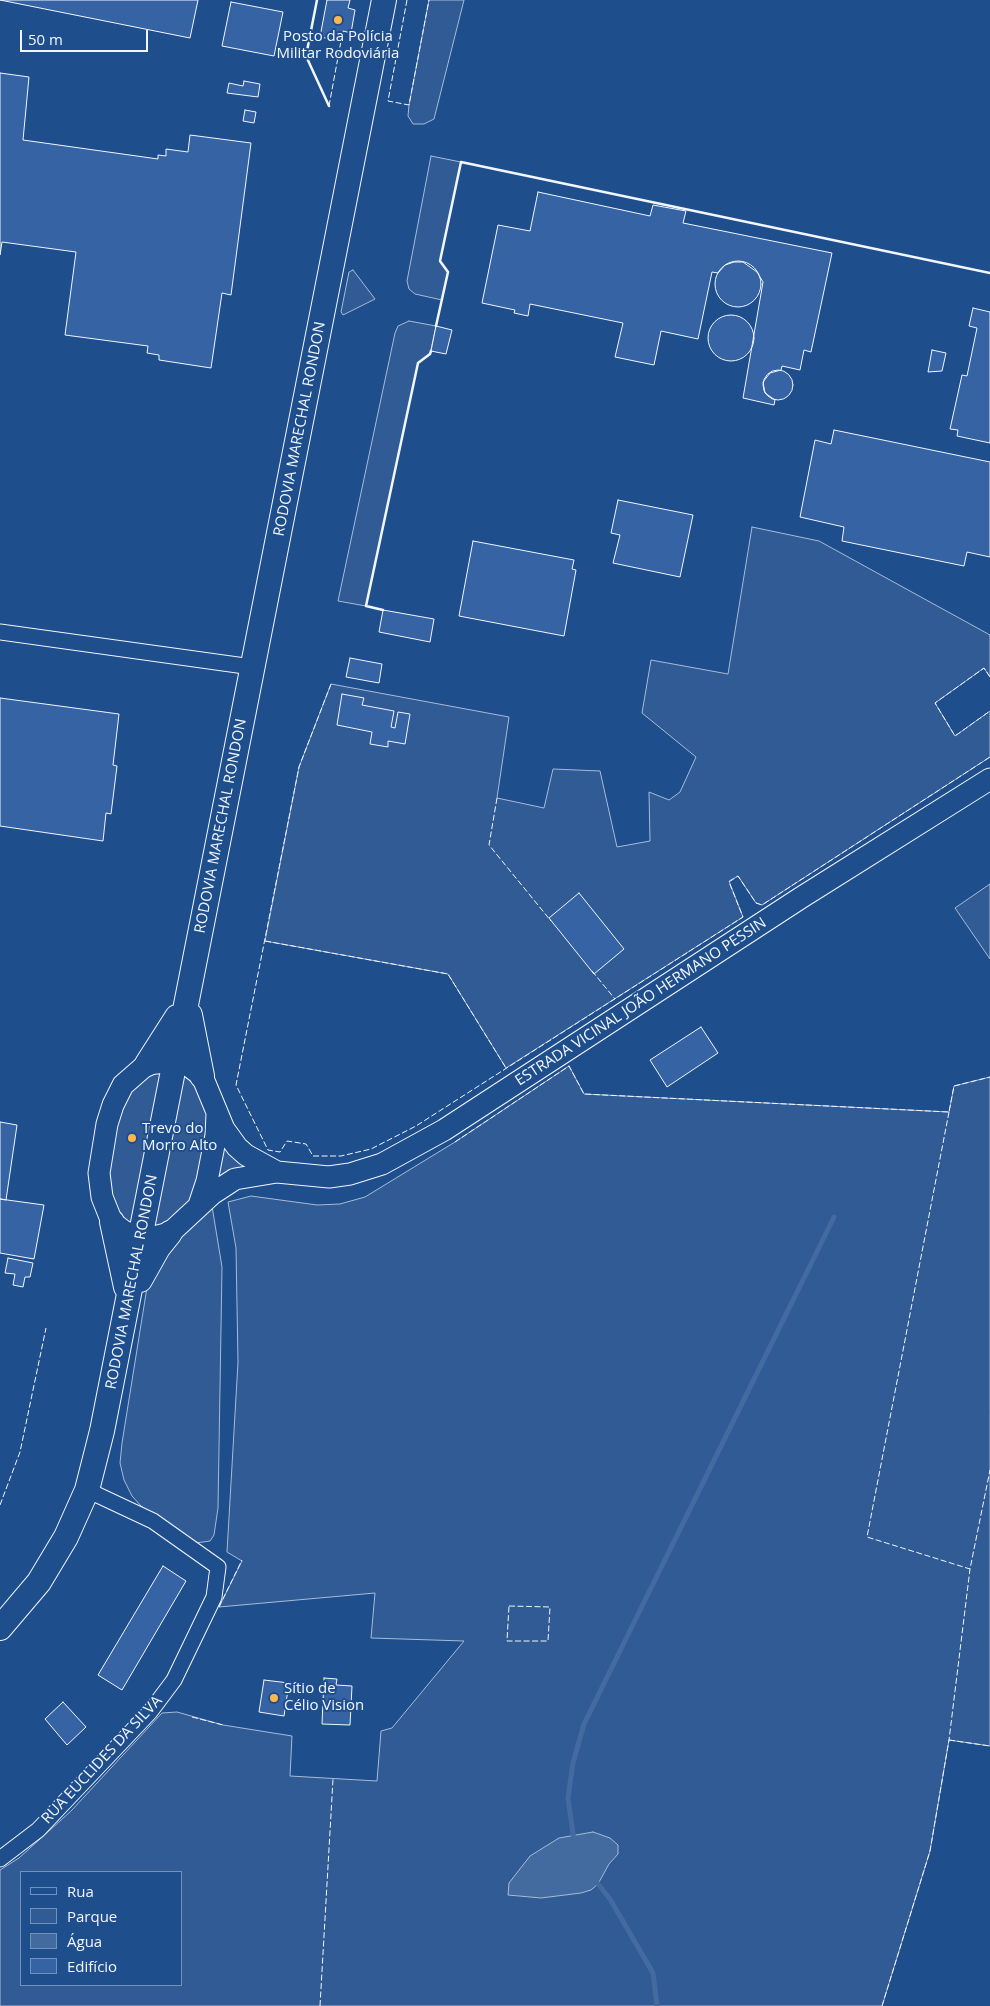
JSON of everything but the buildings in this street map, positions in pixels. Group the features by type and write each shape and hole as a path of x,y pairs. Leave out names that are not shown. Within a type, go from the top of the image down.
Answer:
{"main road":[{"name":"RODOVIA MARECHAL RONDON","path":"0,1628 23,1603 66,1538 87,1490 110,1397 384,0"},
{"name":"ESTRADA VICINAL JOÃO HERMANO PESSIN","path":"170,1233 199,1205 235,1178 276,1172 310,1176 340,1176 368,1170 414,1148 802,897 990,779"},
{"path":"129,1301 112,1222 106,1210 99,1185 100,1156 106,1124 112,1105 124,1085 147,1064 164,1040 188,998"},
{"path":"188,998 192,1035 202,1076"},
{"path":"147,1064 175,1060 185,1063 202,1076"},
{"name":"ESTRADA VICINAL JOÃO HERMANO PESSIN","path":"202,1076 224,1129 237,1147 246,1155 276,1172"},
{"path":"199,1205 207,1181 216,1135 217,1111"},
{"path":"112,1222 125,1232 141,1237 159,1237 170,1233"},
{"path":"129,1301 158,1248 170,1233"}],"street":[{"path":"0,632 252,667"},
{"name":"RUA EUCLIDES DA SILVA","path":"0,1859 38,1830 150,1712 174,1680 214,1597 218,1567 153,1521 87,1490"}],"green space":[{"path":"429,0 464,0 434,119 424,124 413,124 408,116 409,105"},
{"path":"431,156 461,162 440,261 448,272 442,300 415,294 409,289 407,281"},
{"path":"353,270 375,299 343,315 341,312 349,272"},
{"path":"409,321 436,326 430,354 418,363 366,606 338,601 395,333 398,326"},
{"path":"752,527 819,541 990,635 990,677 984,668 935,703 955,736 990,711 990,757 762,905 756,903 738,876 729,881 743,917 506,1068 448,974 265,941 299,767 331,684 509,717 497,798 544,808 553,769 600,771 617,847 650,841 649,792 669,800 680,792 696,757 642,713 651,660 728,674"},
{"path":"990,884 990,959 955,908"},
{"path":"569,1066 584,1094 949,1112 954,1086 990,1077 990,1746 949,1740 930,1851 882,2006 0,2006 0,1870 19,1858 71,1811 162,1713 177,1712 223,1725 292,1736 290,1776 377,1781 381,1731 392,1728 464,1641 371,1638 375,1593 219,1607 242,1561 227,1552 238,1362 236,1248 228,1202 251,1196 317,1205 340,1204 365,1197 455,1142"},
{"name":"Trevo do Morro Alto","path":"151,1070 190,1075 257,1168 158,1231 119,1219 104,1174 126,1087"},
{"path":"211,1200 222,1267 218,1508 214,1535 210,1541 196,1543 141,1506 132,1496 124,1480 120,1463 148,1281 176,1233"}],"water":[{"path":"593,1832 610,1838 618,1845 618,1854 609,1864 598,1884 591,1890 541,1898 508,1895 509,1883 530,1856 559,1838"}],"waterway":[{"path":"574,1841 568,1798 573,1763 584,1724 834,1217"},
{"path":"595,1880 610,1899 653,1973 657,2006"}],"fence":[{"path":"407,0 388,101 409,105 429,0"},
{"path":"329,106 341,41"},
{"path":"990,677 984,668 935,703 955,736 990,711"},
{"path":"331,684 299,767 236,1085 268,1150 280,1152 287,1141 306,1144 313,1156 341,1156 371,1149 416,1126 743,917 729,882 738,876 756,903 762,905 990,757"},
{"path":"497,798 489,845 551,921"},
{"path":"265,941 448,974 506,1068"},
{"path":"592,971 615,999"},
{"path":"455,1142 569,1066 584,1094 949,1112 954,1086 990,1077"},
{"path":"949,1112 867,1537 970,1569"},
{"path":"0,1505 20,1452 46,1328"},
{"path":"882,2006 930,1851 949,1740 970,1569 990,1470"},
{"path":"219,1607 242,1560"},
{"path":"509,1606 550,1607 548,1641 507,1641 509,1606"},
{"path":"192,1717 223,1725"},
{"path":"949,1740 990,1746"},
{"path":"320,2006 333,1779"}],"wall":[{"path":"317,0 306,56 329,106"},
{"path":"436,326 448,272 440,261 461,162 990,273"},
{"path":"383,610 366,606 418,363 430,354 431,351"}],"place":[{"name":"Posto da Polícia Militar Rodoviária","path":"338,20"},
{"name":"Trevo do Morro Alto","path":"132,1138"},
{"name":"Sítio de Célio Vision","path":"274,1698"}]}
